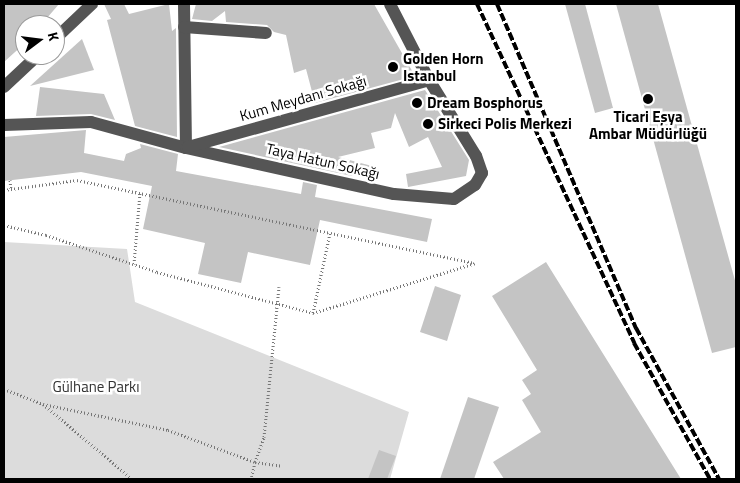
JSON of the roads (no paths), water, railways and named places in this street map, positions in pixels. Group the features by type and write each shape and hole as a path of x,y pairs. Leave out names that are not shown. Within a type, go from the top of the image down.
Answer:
{"street":[{"path":"65,30 92,4"},
{"path":"184,4 186,148"},
{"path":"390,4 429,80"},
{"path":"184,27 266,33"},
{"path":"4,88 28,65"},
{"name":"Kum Meydanı Sokağı","path":"186,148 429,80"},
{"name":"Taya Hatun Sokağı","path":"4,125 91,122 186,148 394,194 454,199 475,185 482,172 476,156 429,80"}],"railway":[{"path":"477,4 634,343 710,479"},
{"path":"497,4 636,328 719,479"}],"place":[{"name":"Golden Horn Istanbul","path":"393,67"},
{"name":"Ticari Eşya Ambar Müdürlüğü","path":"648,99"},
{"name":"Dream Bosphorus","path":"417,103"},
{"name":"Sirkeci Polis Merkezi","path":"428,124"}],"park label":[{"name":"Gülhane Parkı","path":"96,387"}]}
